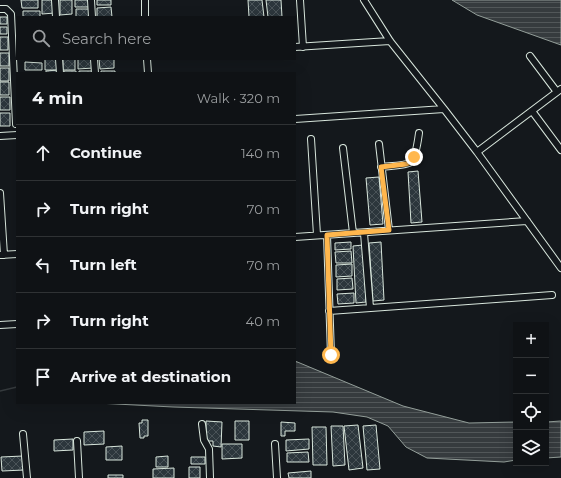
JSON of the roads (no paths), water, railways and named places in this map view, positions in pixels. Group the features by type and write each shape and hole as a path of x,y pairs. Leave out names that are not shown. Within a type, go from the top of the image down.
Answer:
{"street":[{"path":"55,0 56,16"},
{"path":"91,0 92,16"},
{"path":"145,0 145,16"},
{"path":"300,0 303,47"},
{"path":"364,0 390,41 477,152 561,268"},
{"path":"0,9 6,9 10,14 16,124"},
{"path":"296,47 390,41"},
{"path":"477,152 559,91 530,56"},
{"path":"59,60 60,72"},
{"path":"94,60 95,72"},
{"path":"147,60 148,72"},
{"path":"296,119 444,109"},
{"path":"532,111 561,150"},
{"path":"381,167 411,162 414,157 419,133"},
{"path":"0,136 16,135"},
{"path":"311,139 318,235"},
{"path":"379,144 389,230"},
{"path":"343,148 353,233"},
{"path":"0,193 2,255 16,254"},
{"path":"296,237 527,221"},
{"path":"364,233 370,308"},
{"path":"327,235 331,355"},
{"path":"329,311 552,295"},
{"path":"0,325 16,324"},
{"path":"202,424 204,440 209,449 210,478"},
{"path":"23,434 27,478"},
{"path":"77,441 79,478"},
{"path":"274,444 277,478"}],"waterway":[{"path":"0,391 16,387"}]}
